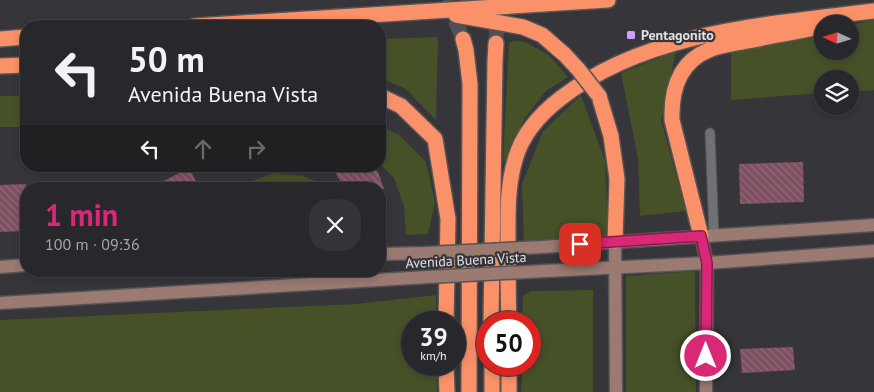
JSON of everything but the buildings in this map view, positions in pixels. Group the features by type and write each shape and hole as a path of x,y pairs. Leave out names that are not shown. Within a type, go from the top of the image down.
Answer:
{"highway":[{"path":"289,20 608,0"},
{"path":"508,311 508,219 512,172 519,148 525,136 533,124 555,102 570,90 600,73 663,47 706,35 747,28 874,11"},
{"path":"337,17 450,14 523,27 542,35 578,69 598,96 611,136 616,171 615,241"},
{"path":"859,19 874,16"},
{"path":"707,236 672,120 672,100 681,74 692,59 710,49 814,28"},
{"path":"0,38 20,37"},
{"path":"463,39 468,65 470,98 469,392"},
{"path":"492,311 496,43"},
{"path":"0,66 20,65"},
{"path":"386,99 401,106 436,139 448,219 446,311"},
{"path":"446,376 447,392"},
{"path":"492,376 492,392"},
{"path":"509,376 509,392"}],"main road":[{"name":"Avenida Buena Vista","path":"386,254 542,247 874,225"},
{"path":"706,392 707,236"},
{"path":"615,241 616,392"},
{"name":"Avenida Buena Vista","path":"0,303 428,277 707,263 874,251"},
{"path":"0,267 20,266"}],"lane":[{"path":"707,236 710,133"}],"green space":[{"path":"874,20 874,90 859,91 859,70 814,70 814,94 731,100 731,52 814,33 814,60 859,60 859,23"},
{"path":"438,37 436,120 406,89 386,81 386,39"},
{"path":"509,42 525,42 549,55 568,77 546,91 524,119 507,159 503,162"},
{"path":"676,51 661,120 686,211 640,216 638,158 621,73"},
{"path":"581,95 605,161 608,237 524,243 522,184 543,131"},
{"path":"0,96 20,96 20,127 0,127"},
{"path":"386,129 399,135 426,162 435,202 428,234 406,235 404,206 394,178 386,170"},
{"path":"274,173 303,176 318,182 250,182"},
{"path":"695,271 696,392 626,392 626,276"},
{"path":"593,290 593,392 521,392 522,376 541,376 541,311 522,311 523,296 531,291"},
{"path":"436,295 436,311 401,311 401,376 437,376 437,392 0,392 0,320 356,304"}],"tunnel":[{"path":"444,0 450,8 463,39"},
{"path":"496,43 497,9"}],"place":[{"name":"Pentagonito","path":"631,35"}],"route":[{"path":"580,244 701,236 707,263 706,356"}]}
